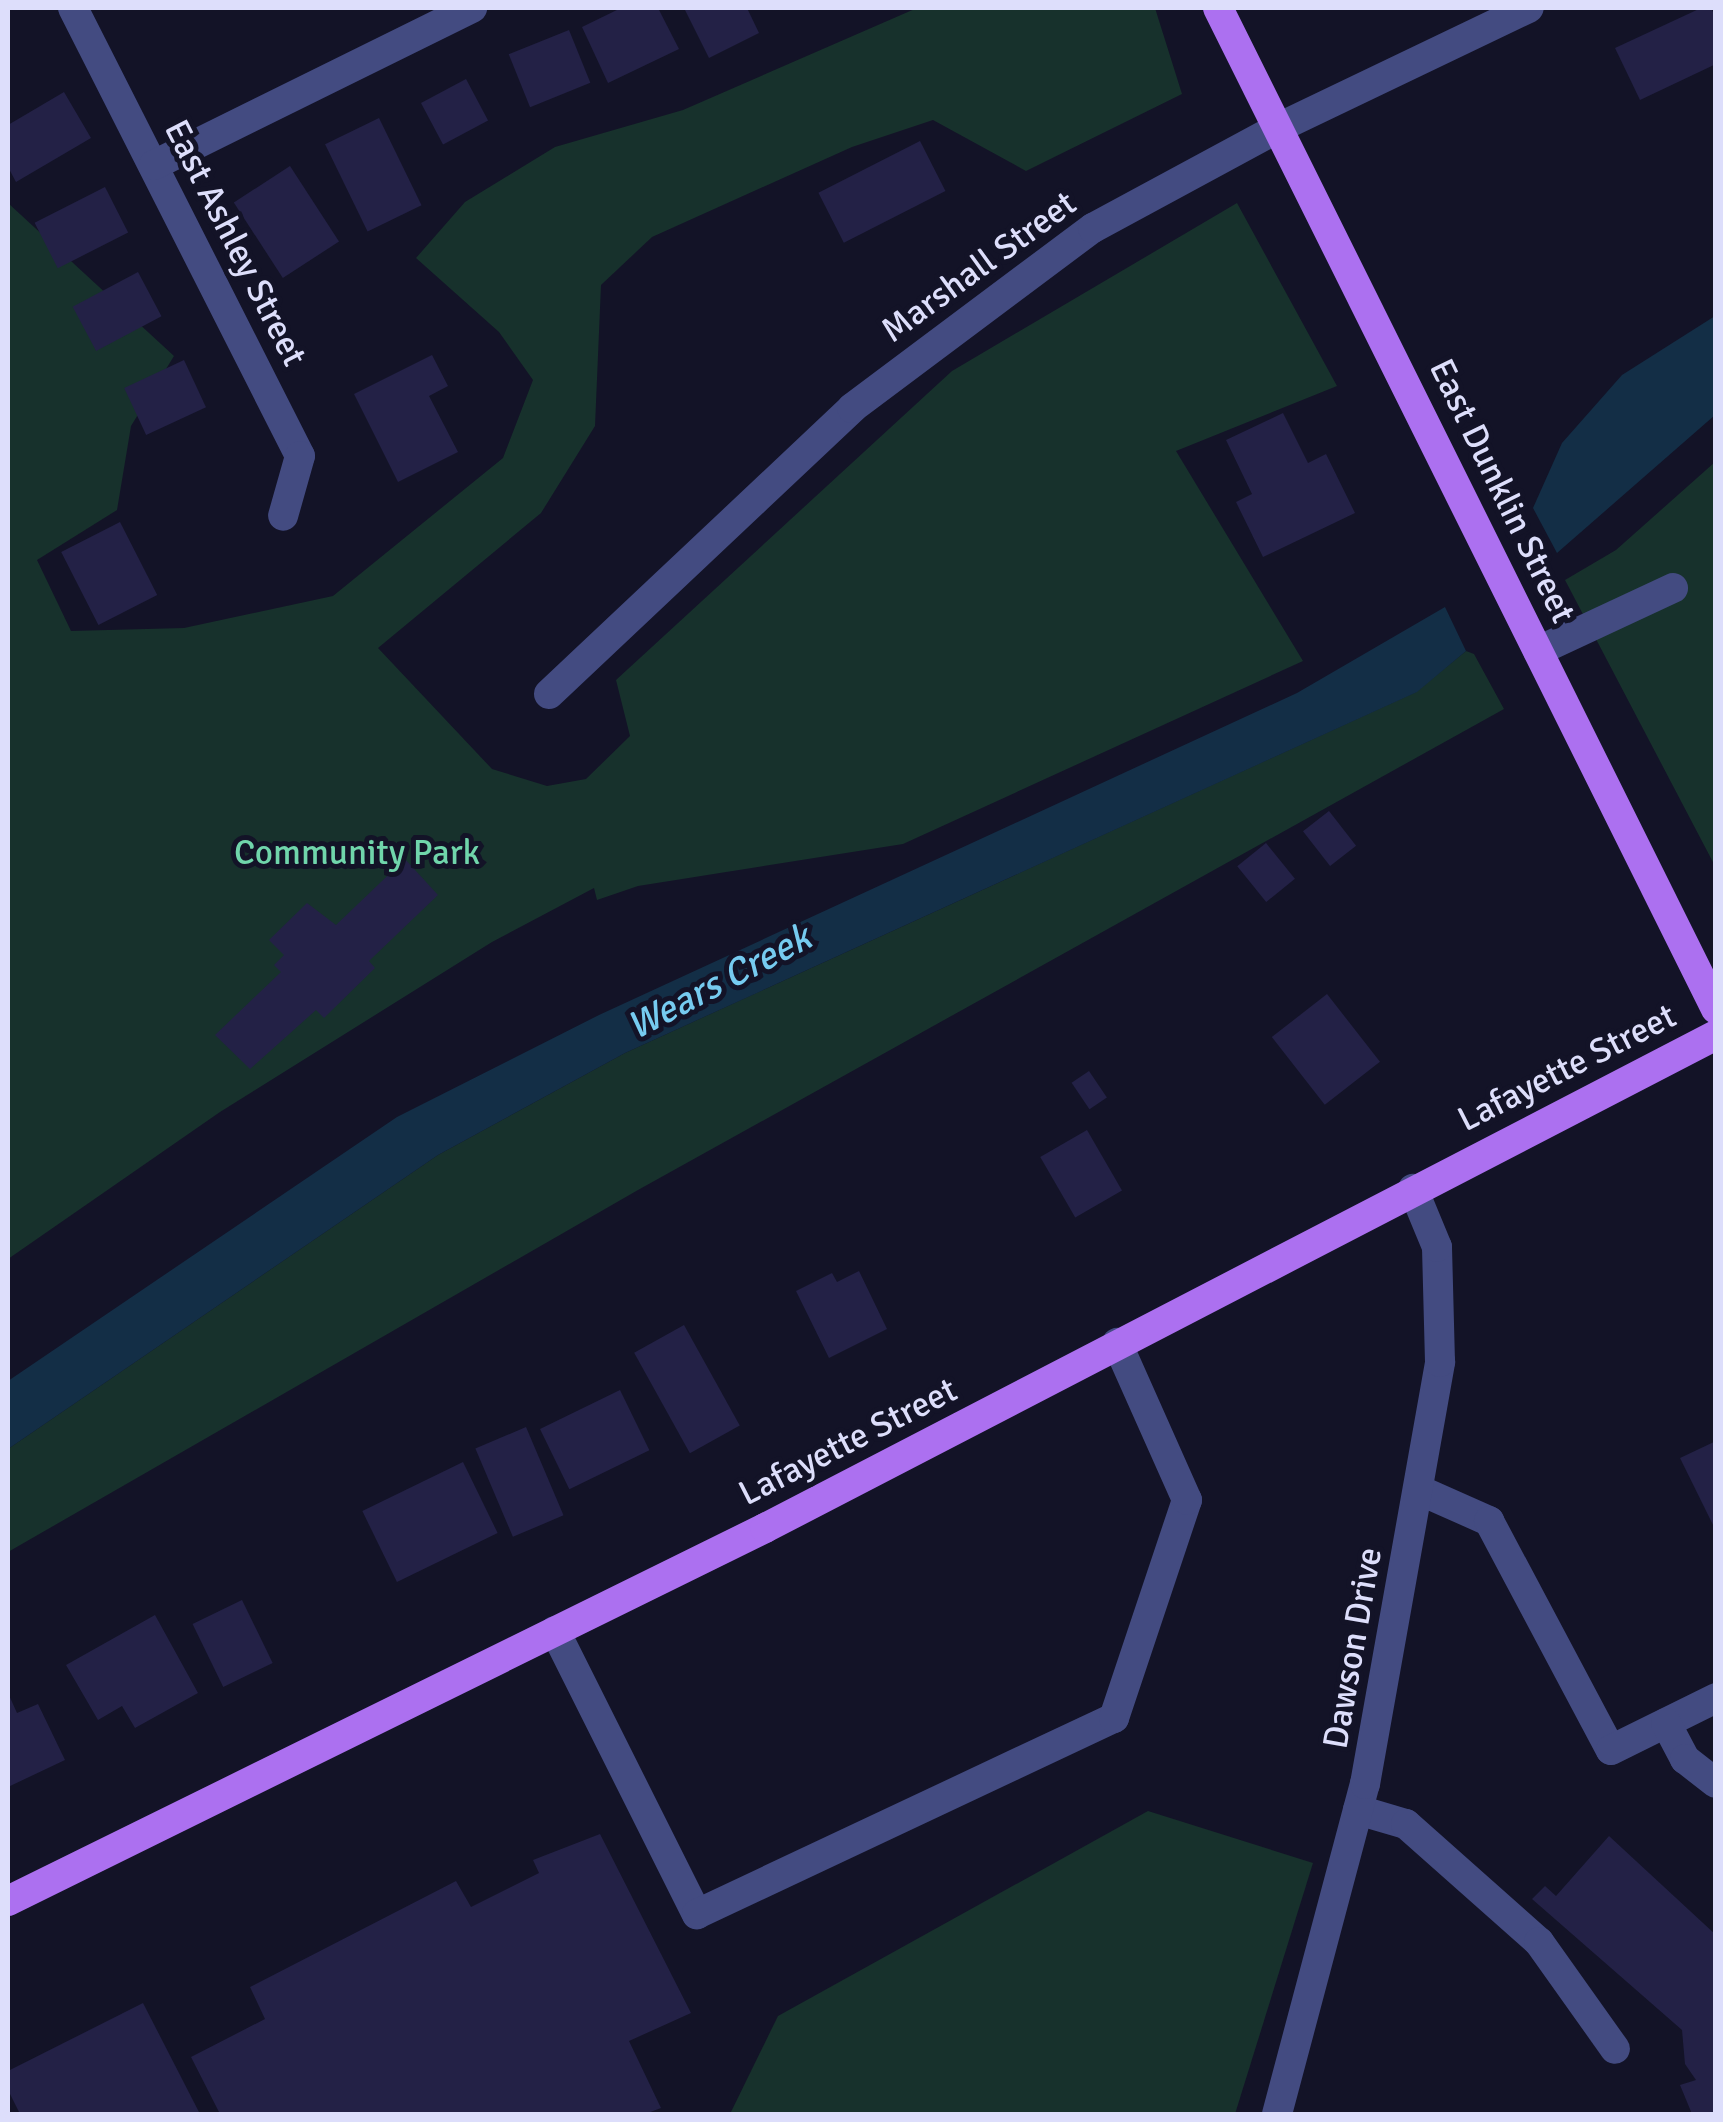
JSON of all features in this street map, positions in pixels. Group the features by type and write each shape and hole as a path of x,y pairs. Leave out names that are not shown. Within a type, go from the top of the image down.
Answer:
{"main road":[{"name":"East Dunklin Street","path":"1218,8 1716,1010"},
{"name":"Lafayette Street","path":"8,1901 555,1632 1716,1035"}],"street":[{"name":"East Ashley Street","path":"74,8 300,456 282,516"},
{"path":"154,165 472,8"},
{"name":"Marshall Street","path":"549,694 852,408 949,330 1093,228 1278,128 1528,8"},
{"path":"1538,651 1672,588"},
{"name":"Dawson Drive","path":"1277,2114 1358,1810 1440,1362 1437,1247 1413,1190"},
{"path":"555,1632 696,1914 1114,1718 1188,1500 1118,1344"},
{"path":"1419,1490 1490,1521 1611,1750 1716,1698"},
{"path":"1666,1723 1684,1759 1716,1783"},
{"path":"1358,1810 1406,1824 1539,1942 1615,2049"}],"green space":[{"name":"Community Park","path":"917,8 1155,8 1182,94 1026,171 933,120 852,147 652,237 601,285 595,426 541,513 378,648 492,769 547,786 586,779 630,736 616,680 952,371 1237,203 1337,386 1176,451 1303,661 903,844 638,886 597,900 594,888 492,942 220,1112 8,1259 8,203 174,356 131,426 117,510 37,560 71,631 184,628 333,596 503,458 533,380 499,332 416,258 465,202 555,147 683,110"},
{"path":"1715,462 1715,866 1565,580 1616,550"},
{"path":"1466,651 1474,654 1504,709 638,1190 8,1552 8,1449 438,1155 625,1053 1416,692"},
{"path":"1148,1811 1313,1863 1235,2114 730,2114 778,2016"}],"water":[{"path":"1715,316 1715,415 1557,553 1533,508 1562,443 1622,375"},
{"name":"Wears Creek","path":"1445,607 1466,651 1417,692 625,1053 438,1155 8,1449 8,1381 397,1117 599,1015 1297,693"}],"building":[{"path":"621,8 658,8 679,49 608,83 582,27"},
{"path":"684,8 747,8 759,33 709,58"},
{"path":"1701,8 1711,8 1716,18 1716,64 1640,100 1615,48"},
{"path":"569,30 590,83 530,107 509,54"},
{"path":"466,79 488,120 443,144 421,103"},
{"path":"64,92 91,138 16,182 8,167 8,125"},
{"path":"379,118 422,205 368,231 325,144"},
{"path":"920,141 945,191 844,243 818,193"},
{"path":"290,166 339,241 283,278 234,202"},
{"path":"105,187 128,232 58,268 35,223"},
{"path":"138,272 161,316 96,351 73,307"},
{"path":"432,355 448,386 429,396 458,452 398,482 354,394"},
{"path":"184,360 206,407 146,435 124,388"},
{"path":"1283,413 1308,463 1326,454 1355,513 1263,557 1236,502 1252,494 1226,440"},
{"path":"120,522 157,595 98,625 61,552"},
{"path":"1329,811 1356,846 1330,866 1303,831"},
{"path":"1266,843 1295,879 1266,902 1237,866"},
{"path":"405,859 438,895 369,961 375,968 324,1018 316,1010 250,1069 215,1035 281,972 274,965 284,955 269,940 307,903 336,925"},
{"path":"1327,994 1380,1062 1325,1105 1272,1037"},
{"path":"1089,1071 1107,1098 1089,1109 1072,1083"},
{"path":"1087,1130 1122,1191 1075,1218 1040,1157"},
{"path":"859,1271 887,1329 829,1358 796,1291 832,1273 837,1282"},
{"path":"684,1325 740,1426 690,1453 634,1353"},
{"path":"620,1390 649,1450 569,1489 540,1429"},
{"path":"526,1427 564,1515 513,1537 475,1448"},
{"path":"1716,1441 1716,1531 1680,1458"},
{"path":"463,1462 498,1533 397,1582 362,1511"},
{"path":"242,1600 273,1663 223,1687 193,1624"},
{"path":"155,1615 198,1693 135,1728 122,1706 98,1720 66,1665"},
{"path":"8,1693 17,1713 38,1704 65,1760 8,1787"},
{"path":"600,1834 691,2013 629,2041 661,2108 645,2114 220,2114 191,2057 265,2019 250,1987 456,1881 471,1907 539,1873 533,1860"},
{"path":"1609,1836 1716,1935 1716,2114 1692,2114 1680,2085 1696,2080 1685,2064 1682,2030 1532,1899 1545,1886 1556,1896"},
{"path":"143,2003 200,2114 20,2114 8,2090 8,2071"}]}
